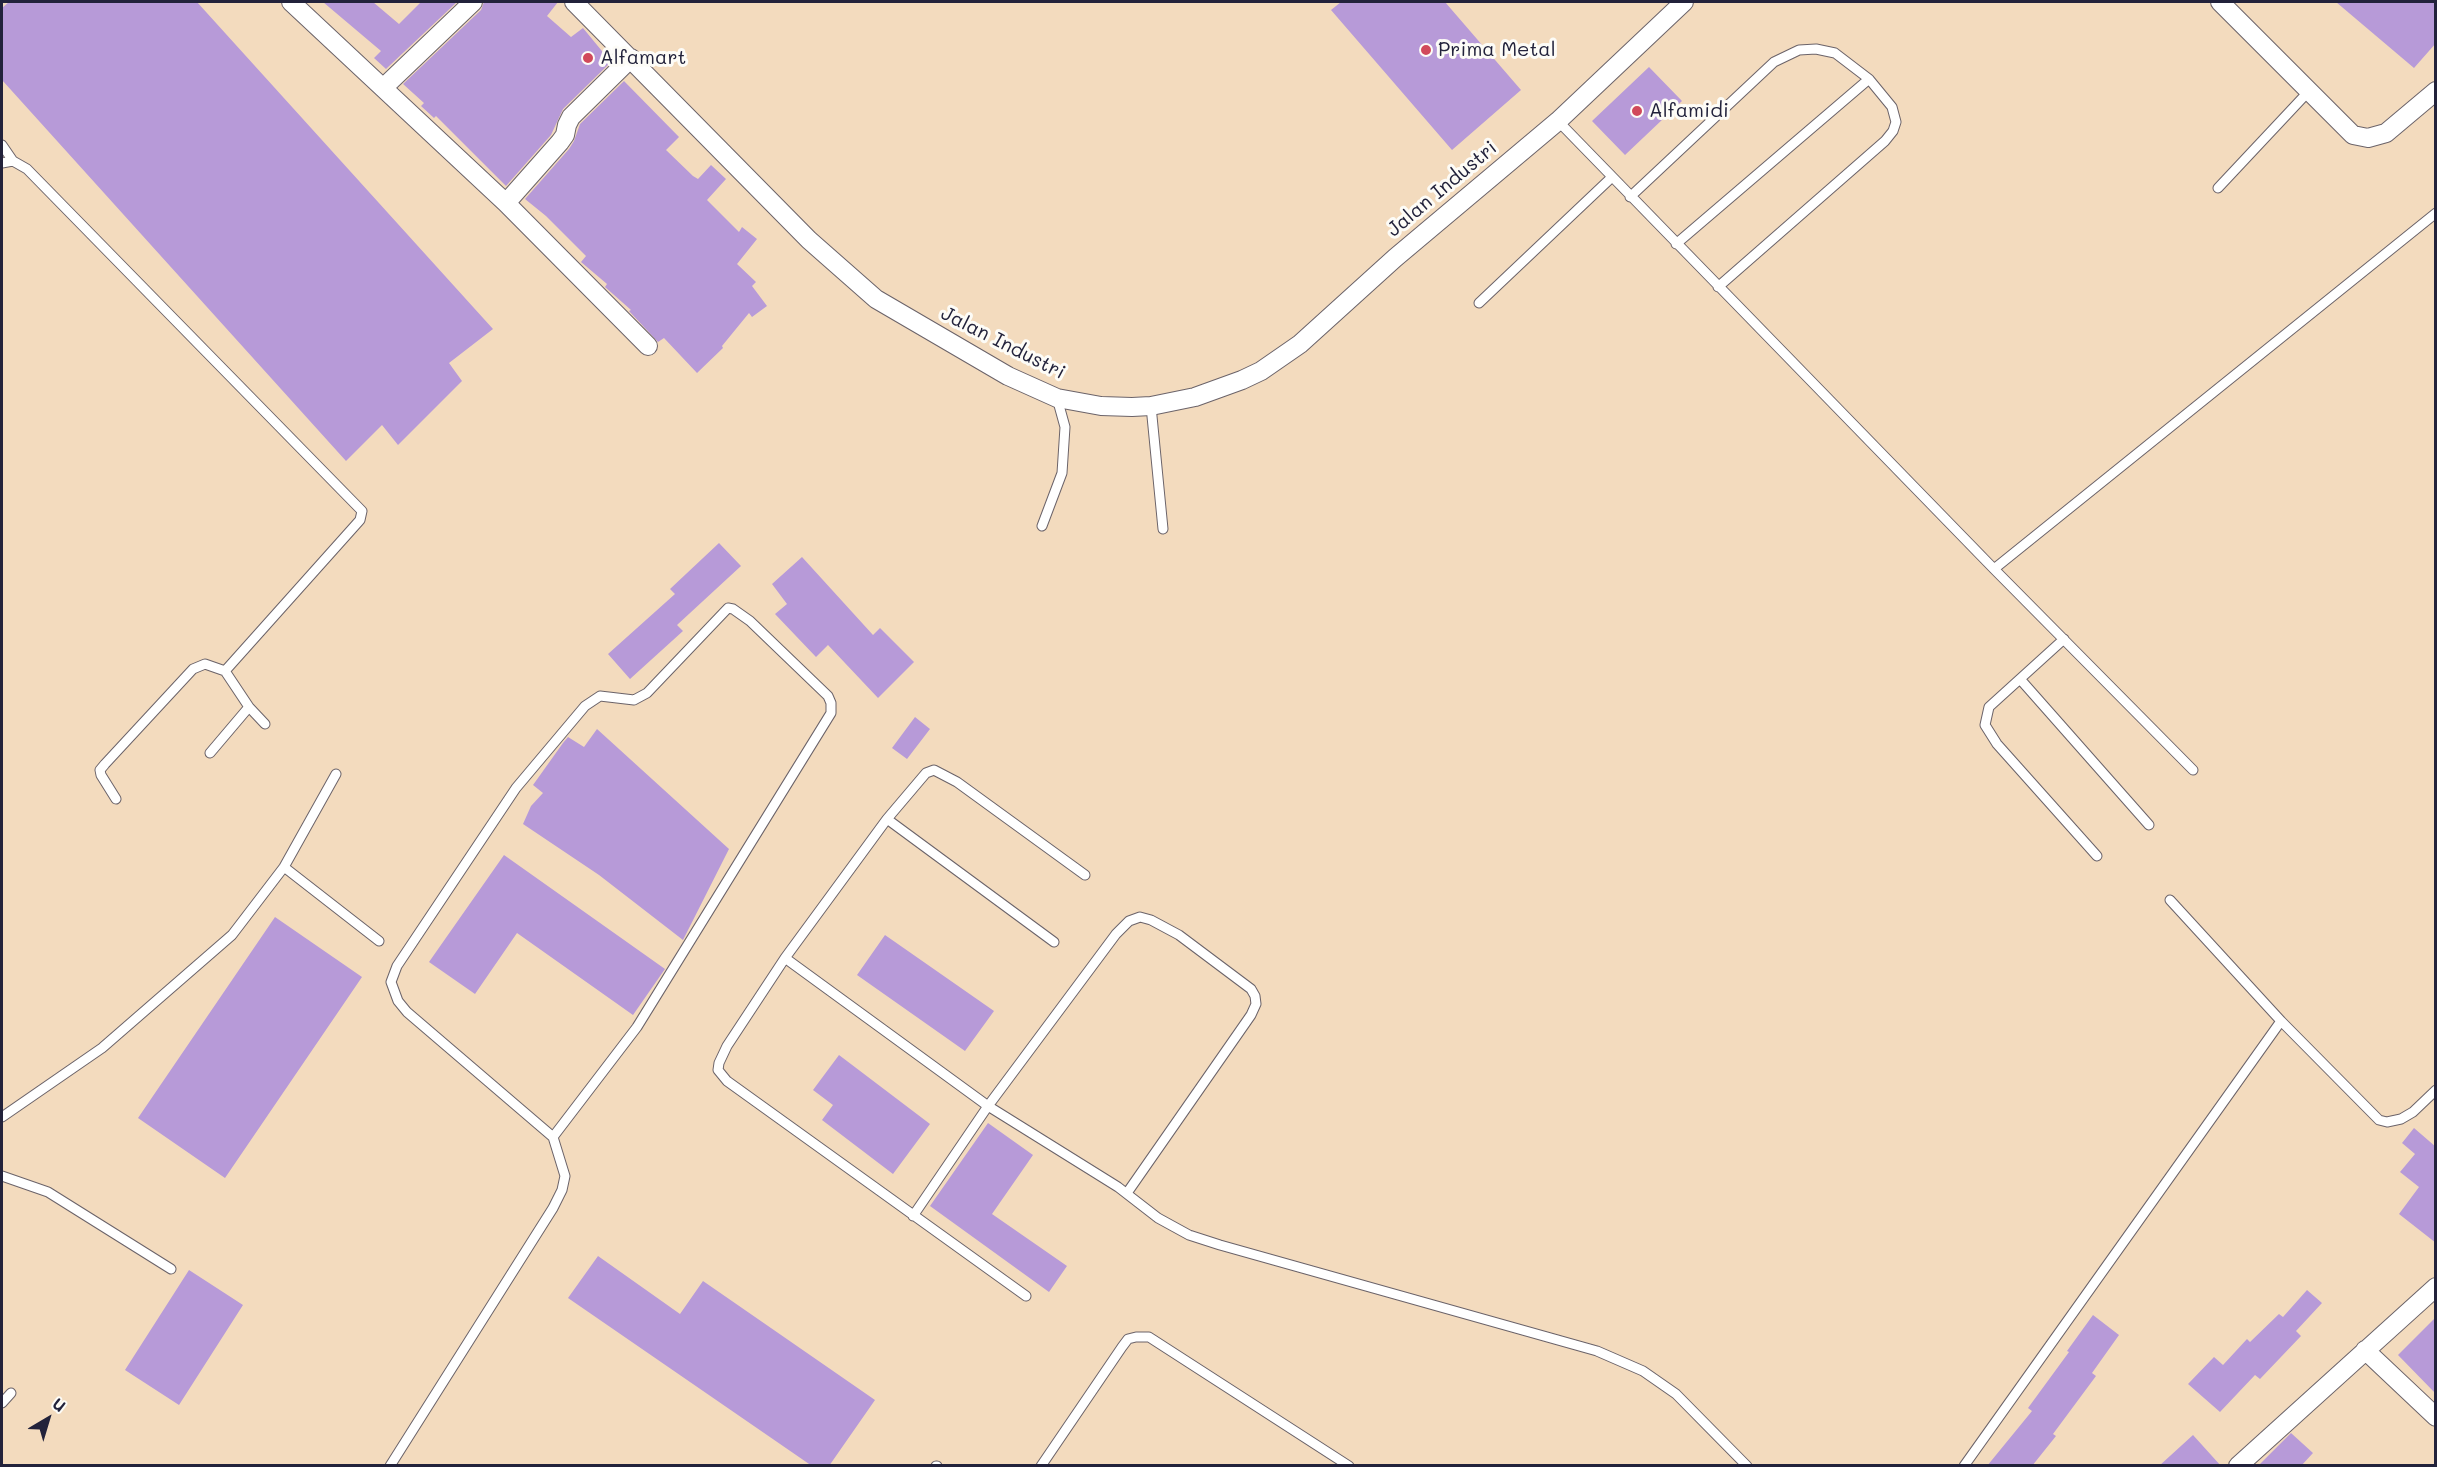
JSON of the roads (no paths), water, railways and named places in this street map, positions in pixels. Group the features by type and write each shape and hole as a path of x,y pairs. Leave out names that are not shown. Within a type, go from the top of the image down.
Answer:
{"street":[{"path":"291,2 506,203 648,346"},
{"path":"383,88 473,2"},
{"name":"Jalan Industri","path":"574,2 631,57 809,240 876,299 1008,376 1057,398 1101,406 1151,406 1195,397 1242,380 1283,357 1349,302 1395,258 1558,121 1684,2"},
{"path":"2220,2 2353,135 2368,138 2386,133 2436,91"},
{"path":"506,203 560,142 571,117 631,57"},
{"path":"2238,1466 2436,1287"},
{"path":"2366,1350 2436,1417"}],"lane":[{"path":"1630,197 1774,62 1798,50 1835,53 1869,79 1892,107 1896,122 1893,131 1885,141 1718,287"},
{"path":"1676,244 1869,79"},
{"path":"2218,188 2309,91"},
{"path":"1558,121 1611,178 2193,770"},
{"path":"2,145 13,160 27,169 362,511 363,515 360,520 225,671"},
{"path":"2,163 13,160"},
{"path":"1479,303 1611,178"},
{"path":"1994,569 2436,213"},
{"path":"1042,526 1062,473 1065,427 1057,398"},
{"path":"1151,406 1163,529"},
{"path":"390,1466 554,1208 565,1176 553,1137 407,1012 398,1001 392,982 397,966 516,788 585,706 600,696 634,700 647,693 728,608 733,609 750,621 828,696 831,713 637,1027 553,1137"},
{"path":"2064,639 1989,707 1985,725 1997,744 2097,856"},
{"path":"116,800 100,770 193,669 205,664 225,671 249,707 265,724"},
{"path":"2020,679 2149,825"},
{"path":"210,753 249,707"},
{"path":"1026,1296 727,1081 718,1070 727,1046 785,958 887,819 926,773 934,770 957,782 1086,875"},
{"path":"2,1117 102,1048 232,935 284,867 336,774"},
{"path":"887,819 1054,942"},
{"path":"284,867 379,941"},
{"path":"2170,900 2281,1022 2379,1119 2387,1122 2401,1119 2414,1112 2436,1090"},
{"path":"913,1216 988,1106 1116,933 1129,921 1140,917 1151,920 1179,935 1251,988 1256,1004 1251,1015 1127,1193"},
{"path":"785,958 988,1106 1127,1193 1158,1218 1189,1234 1220,1245 1597,1351 1643,1371 1676,1394 1747,1466"},
{"path":"1964,1466 2281,1022"},
{"path":"2,1176 48,1192 171,1269"},
{"path":"1041,1466 1122,1347 1128,1340 1136,1337 1149,1337 1349,1466"},
{"path":"2,1403 11,1393"}],"place":[{"name":"Prima Metal","path":"1426,50"},
{"name":"Alfamart","path":"588,58"},
{"name":"Alfamidi","path":"1637,111"}]}
